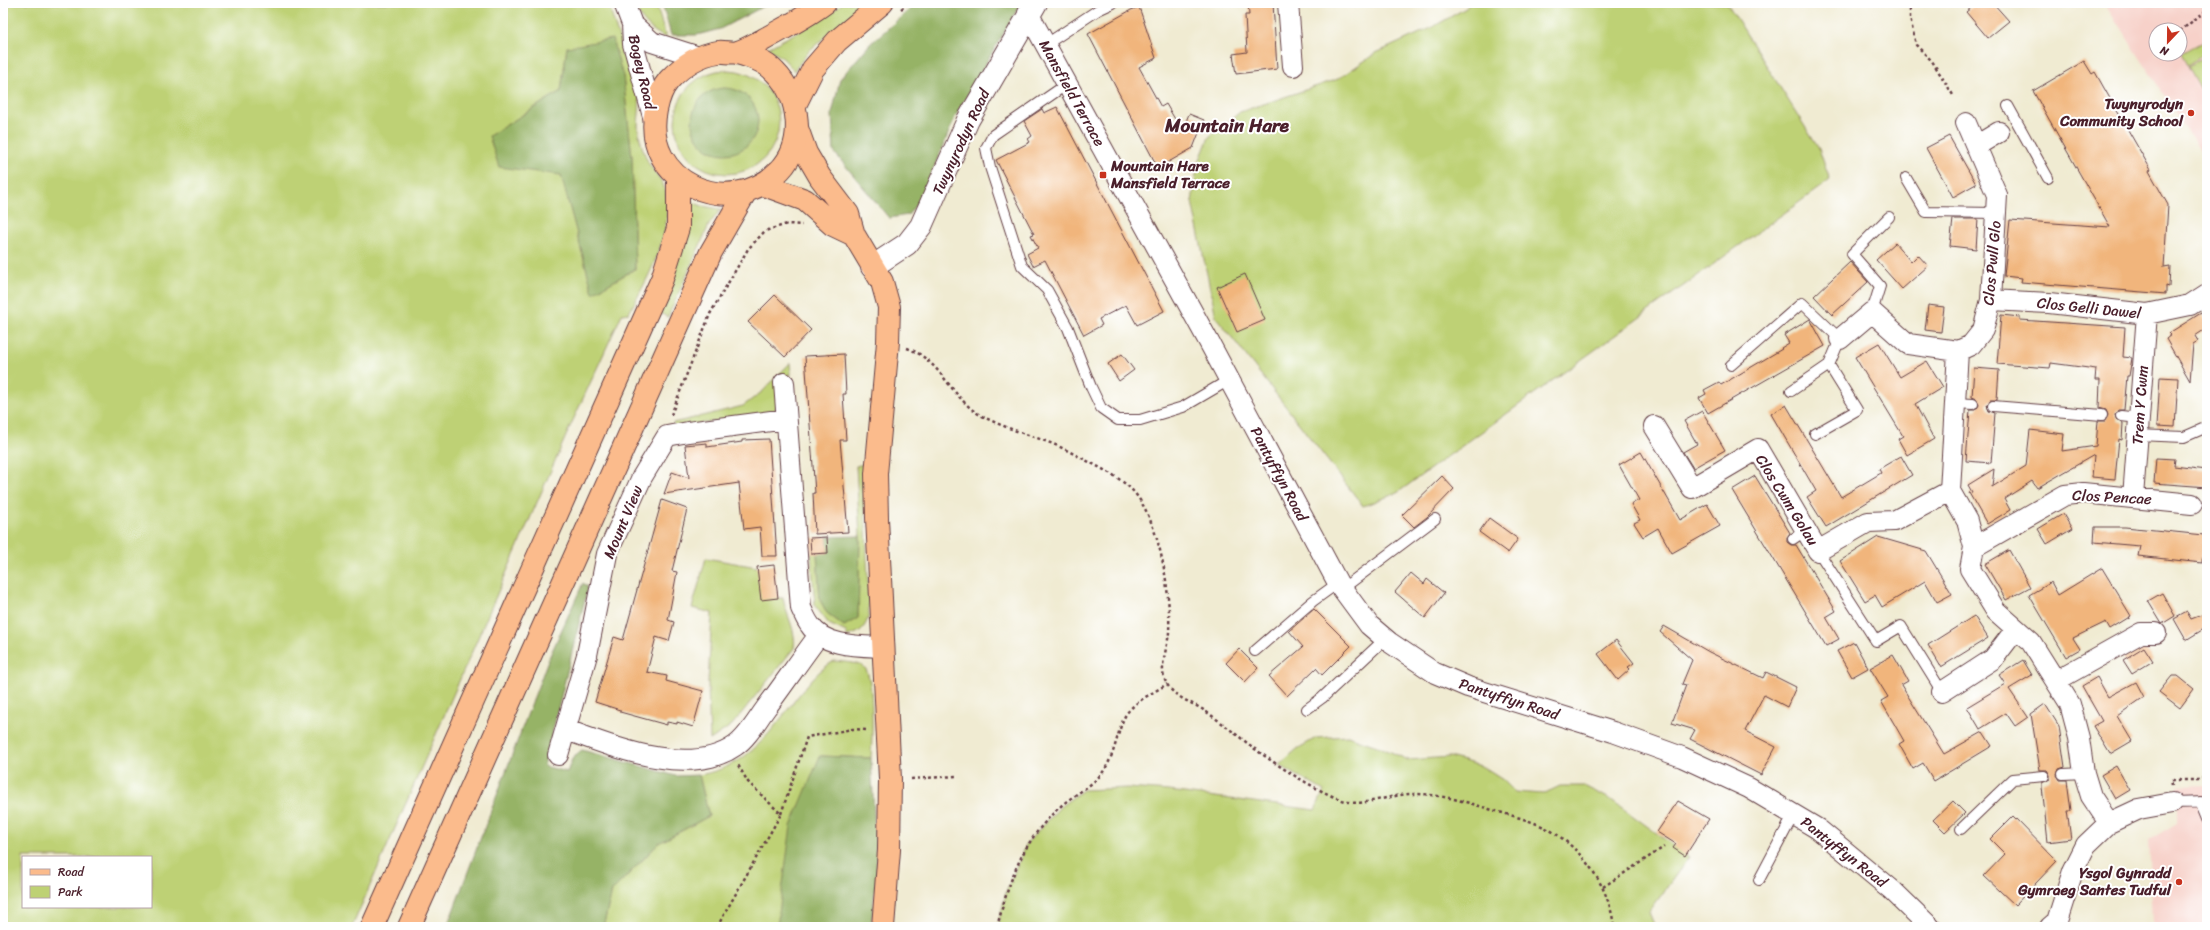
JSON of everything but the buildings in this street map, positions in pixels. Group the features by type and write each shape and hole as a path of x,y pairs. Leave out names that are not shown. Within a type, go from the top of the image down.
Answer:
{"main road":[{"path":"738,53 806,17 825,3"},
{"path":"795,106 813,68 837,41 891,7"},
{"path":"854,235 833,225 805,200 754,189 727,195 709,193 692,187 678,177 664,160 656,141 654,120 658,100 667,81 682,67 699,57 718,52 738,53 757,59 774,71 787,86 795,106 797,128 806,154 820,177 848,214 854,235 882,282 889,307 888,342 876,474 890,779 889,850 883,927"},
{"path":"409,927 711,252 754,189 781,170 792,150 797,128"},
{"path":"372,927 662,279 678,228 678,177"}],"street":[{"name":"Bogey Road","path":"624,3 632,24 633,44 654,120"},
{"path":"1288,3 1293,66"},
{"name":"Mansfield Terrace","path":"1032,8 1045,45 1209,342"},
{"name":"Twynyrodyn Road","path":"872,267 907,244 921,226 968,120 1032,8"},
{"name":"Bogey Road","path":"632,24 652,42 699,57"},
{"name":"Clos Pwll Glo","path":"1958,351 1971,345 1983,330 1991,300 1997,195 1966,123"},
{"path":"1976,146 1999,132"},
{"name":"Clos Gelli Dawel","path":"1991,300 2049,303 2147,314 2190,305 2207,294"},
{"path":"1840,339 1872,312 1908,344 1958,351 1964,403 1950,491 1967,521 1974,547 1970,569 1996,612 2031,642 2070,704 2079,738 2084,772 2091,796 2108,823"},
{"name":"Trem Y Cwm","path":"2133,497 2132,423 2147,314"},
{"name":"Pantyffyn Road","path":"1209,342 1340,586 1370,625 1385,639 1435,674 1468,687 1613,732 1682,757 1748,788 1818,828 1892,890 1930,927"},
{"path":"784,383 801,608 810,626 819,635 833,641 859,647 883,647"},
{"path":"668,436 695,430 786,419"},
{"name":"Clos Cwm Golau","path":"1654,426 1692,488 1758,449 1799,535 1818,551 1868,522 1894,521 1950,491"},
{"name":"Mount View","path":"558,755 587,655 607,554 642,477 668,436"},
{"name":"Clos Pencae","path":"1974,547 2065,495 2083,493 2192,504"},
{"path":"1942,692 1993,659 2016,629"},
{"path":"2056,680 2141,633 2156,633"},
{"path":"566,730 654,756 684,760 711,758 736,746 752,727 819,635"},
{"path":"2050,927 2057,921 2073,871 2086,845 2108,823 2139,809 2172,803"}],"lane":[{"path":"1045,45 1098,10 1113,3"},
{"path":"1067,84 993,135 986,148 990,168 1022,266 1047,290 1068,328 1090,387 1101,408 1118,420 1140,420 1183,407 1229,380"},
{"path":"2008,106 2048,178"},
{"path":"1999,132 2016,121"},
{"path":"1906,178 1926,212 1996,213"},
{"path":"1872,312 1880,286 1852,254 1889,217"},
{"path":"1731,365 1802,303 1840,339 1829,365 1791,391"},
{"path":"1815,434 1857,410 1829,365"},
{"path":"1993,406 2102,415"},
{"path":"2132,423 2184,437 2207,426"},
{"path":"1255,651 1313,601 1340,586 1435,519"},
{"path":"1818,551 1876,641 1901,626 1942,692"},
{"path":"1307,708 1322,698 1385,639"},
{"path":"2063,774 2084,772"},
{"path":"1961,829 2014,779 2044,776"},
{"path":"2172,803 2204,802 2207,820"},
{"path":"1760,880 1794,814"}],"path":[{"path":"891,7 909,3"},
{"path":"1910,3 1910,18 1916,45 1932,61 1953,95"},
{"path":"2188,25 2207,10"},
{"path":"668,436 666,429 710,314 748,249 765,231 787,224 809,225"},
{"path":"997,927 1007,889 1027,844 1061,806 1091,785 1104,769 1118,740 1124,716 1138,703 1166,684"},
{"path":"717,927 781,814 807,737 854,729 888,731"},
{"path":"728,749 748,782 781,814"},
{"path":"890,779 929,779 956,776"},
{"path":"2172,803 2171,780 2198,780 2207,777"},
{"path":"1603,887 1664,847"}],"shaded area":[{"name":"Twynyrodyn Community School","path":"2104,3 2207,3 2207,162 2144,64"},
{"name":"Ysgol Gynradd Gymraeg Santes Tudful","path":"2207,785 2207,927 2158,927 2153,924 2149,840 2177,823 2177,786"}],"green space":[{"path":"3,3 609,3 637,87 639,99 638,130 641,142 649,164 663,184 667,199 667,216 659,251 629,313 622,314 569,429 352,927 3,927","holes":["567,47 623,76 632,157 635,269 593,293 561,174 489,136 561,91"]},
{"path":"634,3 656,3 666,38 646,24 636,9"},
{"path":"662,3 770,3 720,29 697,35 671,35"},
{"path":"843,3 862,3 863,5 810,50 794,71 784,59 768,48 823,18"},
{"path":"917,3 1021,3 956,115 921,198 908,215 889,218 834,152 832,114 840,79 870,44"},
{"path":"1470,3 1727,3 1819,149 1830,180 1397,493 1363,506 1216,317 1192,202 1197,167 1209,137 1240,112 1338,79 1376,53 1431,28 1466,8"},
{"path":"612,39 623,76 632,157 635,269 593,293 561,175 499,167 489,136 561,91 567,47"},
{"path":"2207,40 2207,53 2187,65 2185,62 2188,62 2188,50"},
{"path":"2207,56 2207,88 2202,91 2188,66"},
{"path":"727,70 747,74 756,78 764,85 771,93 775,102 779,122 775,142 771,151 764,159 756,166 747,170 727,174 707,170 698,166 690,159 683,151 679,142 675,122 679,102 683,93 690,85 698,78 707,74"},
{"path":"719,88 731,88 738,90 749,97 756,108 758,121 756,134 749,145 738,152 731,154 719,154 712,152 701,145 694,134 692,127 692,115 694,108 701,97 712,90"},
{"path":"690,201 702,206 721,209 709,225 668,317 657,312 688,229"},
{"path":"790,363 791,375 779,379 780,401 772,414 674,427 673,423 743,406 763,391"},
{"path":"864,464 869,615 862,629 847,636 846,632 829,624 815,606 811,554 817,553 820,600 827,613 844,626 858,618 860,536 856,466"},
{"path":"860,536 858,618 844,626 827,613 820,600 817,553 828,553 827,537"},
{"path":"706,558 757,567 778,598 783,598 793,629 795,642 794,648 732,725 710,740 708,683 712,613 692,608"},
{"path":"583,583 588,587 544,766 567,772 573,757 582,750 676,776 699,775 709,816 659,843 612,891 603,927 447,927 548,660"},
{"path":"834,661 850,662 861,665 868,673 872,710 871,758 820,756 777,927 603,927 612,891 659,843 709,816 699,775 717,771 732,764 757,746 768,735 811,680 823,668"},
{"path":"1348,736 1380,747 1408,760 1450,757 1481,766 1503,780 1515,792 1543,794 1560,786 1584,786 1610,799 1689,857 1649,912 1655,927 997,927 1007,889 1027,843 1061,806 1083,790 1128,788 1169,791 1315,810 1324,791 1279,765 1297,749 1316,738"},
{"path":"820,756 871,758 877,870 871,927 777,927 791,826"}],"place":[{"name":"Twynyrodyn Community School","path":"2191,113"},
{"name":"Mountain Hare Mansfield Terrace","path":"1103,175"},
{"name":"Ysgol Gynradd Gymraeg Santes Tudful","path":"2179,882"}],"district":[{"name":"Mountain Hare","path":"1227,125"}]}
